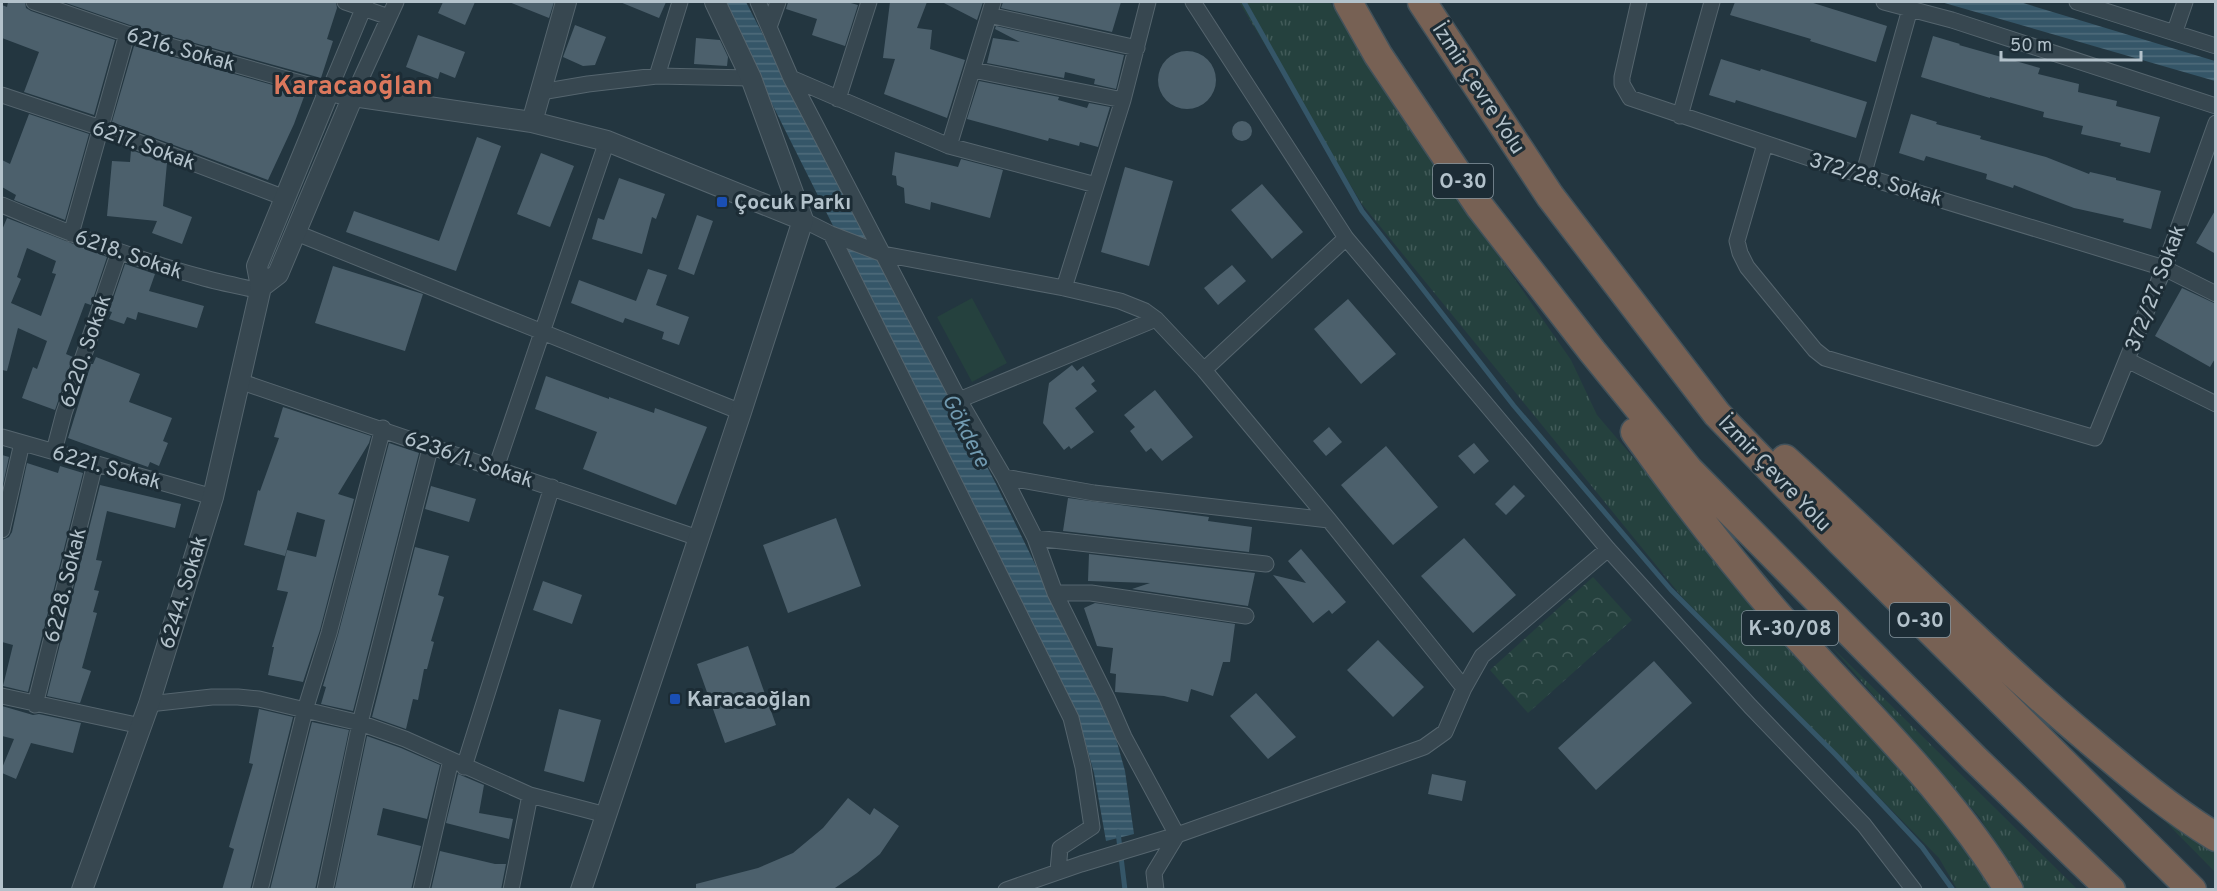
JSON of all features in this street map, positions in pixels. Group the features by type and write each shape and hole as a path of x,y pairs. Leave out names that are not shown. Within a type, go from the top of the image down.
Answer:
{"highway":[{"name":"O-30","path":"1348,2 1378,55 1480,207 1592,351 1689,470 1976,759 2111,890"},
{"name":"İzmir Çevre Yolu","path":"1422,2 1550,196 1717,414 1841,542 2192,890"},
{"path":"1659,340 1837,505 2030,691 2127,772 2216,837"},
{"name":"K-30/08","path":"1592,351 1619,408 1720,547 1785,622 1917,765 1951,806 2009,890"}],"street":[{"name":"6216. Sokak","path":"34,2 127,34 329,91"},
{"path":"345,2 364,4 389,17"},
{"path":"260,289 278,274 353,96 396,2"},
{"path":"532,122 566,2"},
{"path":"657,76 680,2"},
{"path":"582,890 803,219 751,78 715,2"},
{"path":"758,2 791,78 959,400 1004,477 1035,538 1055,593 1124,737 1177,835"},
{"path":"769,27 778,2"},
{"path":"838,99 869,2"},
{"path":"1064,288 1123,100 1149,2"},
{"path":"1193,2 1346,238 1608,549 1750,706 1864,825 1914,890"},
{"name":"372/28. Sokak","path":"1638,2 1622,77 1622,84 1630,98 1863,176 2164,268 2216,294"},
{"path":"1680,116 1712,2"},
{"path":"1884,2 1952,20 2216,106"},
{"path":"2077,2 2175,31 2216,46"},
{"path":"2175,31 2185,2"},
{"name":"6244. Sokak","path":"82,890 149,704 213,497 260,289 257,266 364,4"},
{"path":"949,146 991,8 1137,48"},
{"path":"1863,176 1910,9"},
{"path":"71,234 127,34"},
{"path":"973,70 1123,100"},
{"path":"540,92 657,76 751,78"},
{"path":"791,78 949,146 1096,185"},
{"path":"329,91 532,122 607,141 803,219 831,234 883,254 1064,288 1120,301 1145,311 1156,319 1204,370 1329,520 1464,688"},
{"name":"6217. Sokak","path":"2,95 101,128 285,198"},
{"name":"372/27. Sokak","path":"2216,123 2164,268 2127,360 2216,404"},
{"path":"496,468 607,141"},
{"path":"1765,144 1737,241 1740,253 1755,276 1815,350 1825,358 2095,438 2127,360"},
{"name":"6218. Sokak","path":"2,205 119,252 197,276 260,289"},
{"path":"294,232 741,412"},
{"path":"831,234 1071,718 1083,767 1092,827 1060,848 1058,871"},
{"path":"1204,370 1346,238"},
{"name":"6220. Sokak","path":"54,451 64,412 119,252"},
{"path":"959,400 1156,319"},
{"name":"6236/1. Sokak","path":"239,381 383,428 698,538"},
{"path":"260,890 305,710 329,633 383,428"},
{"name":"6221. Sokak","path":"2,437 213,497"},
{"path":"2,530 22,443"},
{"path":"325,890 360,723 431,446"},
{"name":"6228. Sokak","path":"35,705 94,464"},
{"path":"1004,477 1094,493 1329,520"},
{"path":"421,890 458,763 552,488"},
{"path":"1035,538 1266,564"},
{"path":"1006,890 1058,871 1177,835 1424,747 1445,732 1464,688 1482,656 1608,549"},
{"path":"1055,593 1091,593 1246,616"},
{"path":"2,696 35,705 141,726"},
{"path":"149,704 212,697 238,697 259,699 360,723 405,739 530,795 606,814"},
{"path":"511,890 530,795"},
{"path":"1156,890 1154,873 1177,835"}],"green space":[{"path":"1239,2 1330,2 1379,84 1571,360 1597,415 1819,675 1898,755 1992,889 1957,889 1939,858 1682,597 1362,204"},
{"path":"972,298 1007,363 972,382 937,317"},
{"path":"1593,577 1632,620 1528,713 1490,670"},
{"path":"1831,646 2077,889 2023,889 1980,818"},
{"path":"2159,815 2215,845 2215,872"}],"water":[{"path":"721,2 746,2 996,484 1110,717 1125,771 1134,834 1106,841 1094,773 1077,713"},
{"path":"1941,2 2020,2 2215,61 2215,81"}],"building":[{"path":"8,2 25,2 26,8 31,11 115,40 94,115 24,92 39,52 2,38 2,5 7,7"},
{"path":"63,2 336,2 337,8 327,39 333,41 321,78 130,25"},
{"path":"443,2 475,2 465,25 438,13"},
{"path":"509,2 554,2 549,18"},
{"path":"620,2 666,2 659,18"},
{"path":"788,2 847,2 858,5 845,46 812,35 817,19 786,9"},
{"path":"890,2 927,2 917,28 932,30 930,49 965,60 947,118 884,94 895,59 883,58"},
{"path":"942,2 983,2 977,20"},
{"path":"1003,2 1121,2 1112,32 1001,8"},
{"path":"1735,2 1810,2 1887,26 1876,62 1810,41 1811,39 1730,15"},
{"path":"575,25 606,37 595,65 583,66 563,57"},
{"path":"996,26 1124,55 1116,89 1094,84 1095,79 1065,72 1064,78 987,63 993,38 1020,42 995,29"},
{"path":"418,35 465,52 455,78 440,72 438,79 406,67"},
{"path":"1933,36 2040,68 2038,74 2079,84 2078,92 2117,101 2116,106 2160,117 2150,153 2120,146 2121,143 2081,134 2083,126 2043,117 2044,112 1921,77"},
{"path":"696,38 720,40 728,57 727,66 694,64"},
{"path":"134,46 305,94 268,180 112,122"},
{"path":"1187,51 1198,53 1211,64 1216,80 1214,91 1203,104 1187,109 1176,107 1163,96 1158,80 1160,69 1171,56"},
{"path":"1721,59 1867,102 1856,138 1736,100 1735,103 1709,95"},
{"path":"979,81 1059,97 1058,100 1087,108 1089,103 1110,107 1098,147 1080,142 1079,146 1049,138 1048,141 967,119"},
{"path":"29,114 89,134 65,220 14,200 16,195 2,187 2,160 10,164"},
{"path":"1911,114 1937,122 1936,124 1981,136 1980,139 2046,157 2089,174 2090,172 2116,178 2116,180 2161,191 2151,229 2123,222 2124,219 2074,208 2014,185 2013,188 1986,179 1987,174 1926,156 1924,161 1899,153"},
{"path":"1242,121 1249,124 1252,131 1249,138 1242,141 1235,138 1232,131 1235,124"},
{"path":"477,137 501,146 456,271 346,232 354,211 439,241"},
{"path":"131,150 167,163 163,206 192,217 182,244 152,233 157,221 107,216 112,161 130,162"},
{"path":"895,152 958,167 961,159 1003,170 990,218 931,202 930,210 905,203 904,188 897,185 896,176 892,175"},
{"path":"541,153 574,166 550,227 517,214"},
{"path":"1125,167 1173,181 1149,266 1101,252"},
{"path":"619,178 665,194 656,219 652,217 642,254 592,239 598,218 604,220"},
{"path":"1262,184 1303,232 1272,259 1231,210"},
{"path":"2216,209 2216,254 2196,243"},
{"path":"697,215 713,221 694,275 678,269"},
{"path":"7,218 107,257 91,305 85,303 66,354 73,357 55,410 22,398 33,367 37,369 47,341 18,328 7,371 2,370 2,230","holes":["27,248 56,261 52,273 56,274 41,316 11,303 21,279 17,277"]},
{"path":"125,264 155,274 149,291 204,306 197,328 138,312 136,320 127,317 124,324 109,319 112,312 109,311"},
{"path":"1232,265 1246,281 1218,305 1204,288"},
{"path":"333,266 423,294 405,351 315,323"},
{"path":"648,269 667,275 656,305 689,317 679,345 662,339 664,332 625,318 623,323 571,303 579,280 636,301"},
{"path":"2182,288 2216,304 2216,357 2210,367 2155,336"},
{"path":"1348,299 1396,354 1361,384 1314,329"},
{"path":"96,357 140,374 129,402 172,418 163,441 168,443 159,466 150,462 148,467 68,438 91,364"},
{"path":"1072,365 1077,371 1083,366 1095,381 1091,384 1097,391 1075,408 1094,432 1071,449 1069,446 1064,450 1043,423 1049,383"},
{"path":"546,376 609,399 609,397 654,413 655,408 707,427 676,505 583,469 597,432 535,409"},
{"path":"1155,390 1193,437 1162,461 1151,448 1146,452 1130,431 1135,427 1124,415"},
{"path":"283,407 371,436 338,494 354,499 320,630 303,682 268,675 274,647 272,647 288,592 277,590 287,550 316,557 325,520 297,512 285,556 244,545 258,490 260,491 279,438 274,437"},
{"path":"1329,427 1342,442 1326,456 1313,441"},
{"path":"389,443 419,453 353,711 321,704 326,687 323,686"},
{"path":"1474,443 1489,461 1474,474 1458,456"},
{"path":"1386,446 1438,507 1393,545 1341,485"},
{"path":"2,455 9,457 2,489"},
{"path":"27,463 58,473 60,466 83,473 28,692 3,686 13,645 2,642 2,540 9,537 12,532"},
{"path":"100,485 181,504 175,528 107,511 96,560 102,561 94,590 99,591 93,612 97,613 82,668 91,671 80,703 47,696"},
{"path":"1514,485 1525,496 1506,515 1495,504"},
{"path":"431,486 476,499 469,522 425,509"},
{"path":"1068,498 1209,517 1208,521 1252,527 1249,552 1063,531"},
{"path":"836,518 861,586 788,613 763,545"},
{"path":"1464,538 1516,595 1473,633 1421,576"},
{"path":"415,547 449,556 438,595 444,597 431,641 434,642 427,669 424,669 418,700 413,699 406,729 372,717"},
{"path":"1301,549 1346,602 1332,614 1329,610 1313,623 1273,575 1306,583 1288,561"},
{"path":"1089,554 1255,573 1248,606 1132,589 1150,583 1088,581"},
{"path":"543,581 582,595 572,624 533,610"},
{"path":"1095,603 1235,624 1230,662 1223,662 1213,696 1191,689 1188,702 1164,696 1115,692 1116,674 1110,673 1113,648 1097,646 1084,608"},
{"path":"1378,640 1424,687 1393,717 1347,670"},
{"path":"748,646 776,725 725,743 697,664"},
{"path":"1654,661 1692,703 1596,790 1558,748"},
{"path":"1256,693 1296,737 1268,759 1230,716"},
{"path":"2,706 33,715 39,714 81,723 73,753 31,743 16,779 2,773 14,739 2,736"},
{"path":"259,709 293,717 250,890 222,890 234,849 229,847 253,764 249,763"},
{"path":"559,709 601,720 584,782 544,771"},
{"path":"312,722 349,730 315,890 270,890"},
{"path":"367,736 440,765 427,819 383,808 377,835 421,846 411,890 335,888"},
{"path":"458,774 484,785 479,813 513,819 509,839 446,823"},
{"path":"1432,774 1466,781 1462,801 1428,794"},
{"path":"848,798 870,815 874,808 899,826 880,854 832,890 696,890 696,884 758,868 793,853 823,828"},
{"path":"440,851 495,864 506,864 501,890 431,890"}],"waterway":[{"path":"1244,2 1362,211 1514,406 1671,590 1835,754 1922,847 1953,890"},
{"name":"Gökdere","path":"1118,832 1125,890"}],"place":[{"name":"Çocuk Parkı","path":"722,202"},
{"name":"Karacaoğlan","path":"675,699"}],"district":[{"name":"Karacaoğlan","path":"353,85"}]}
